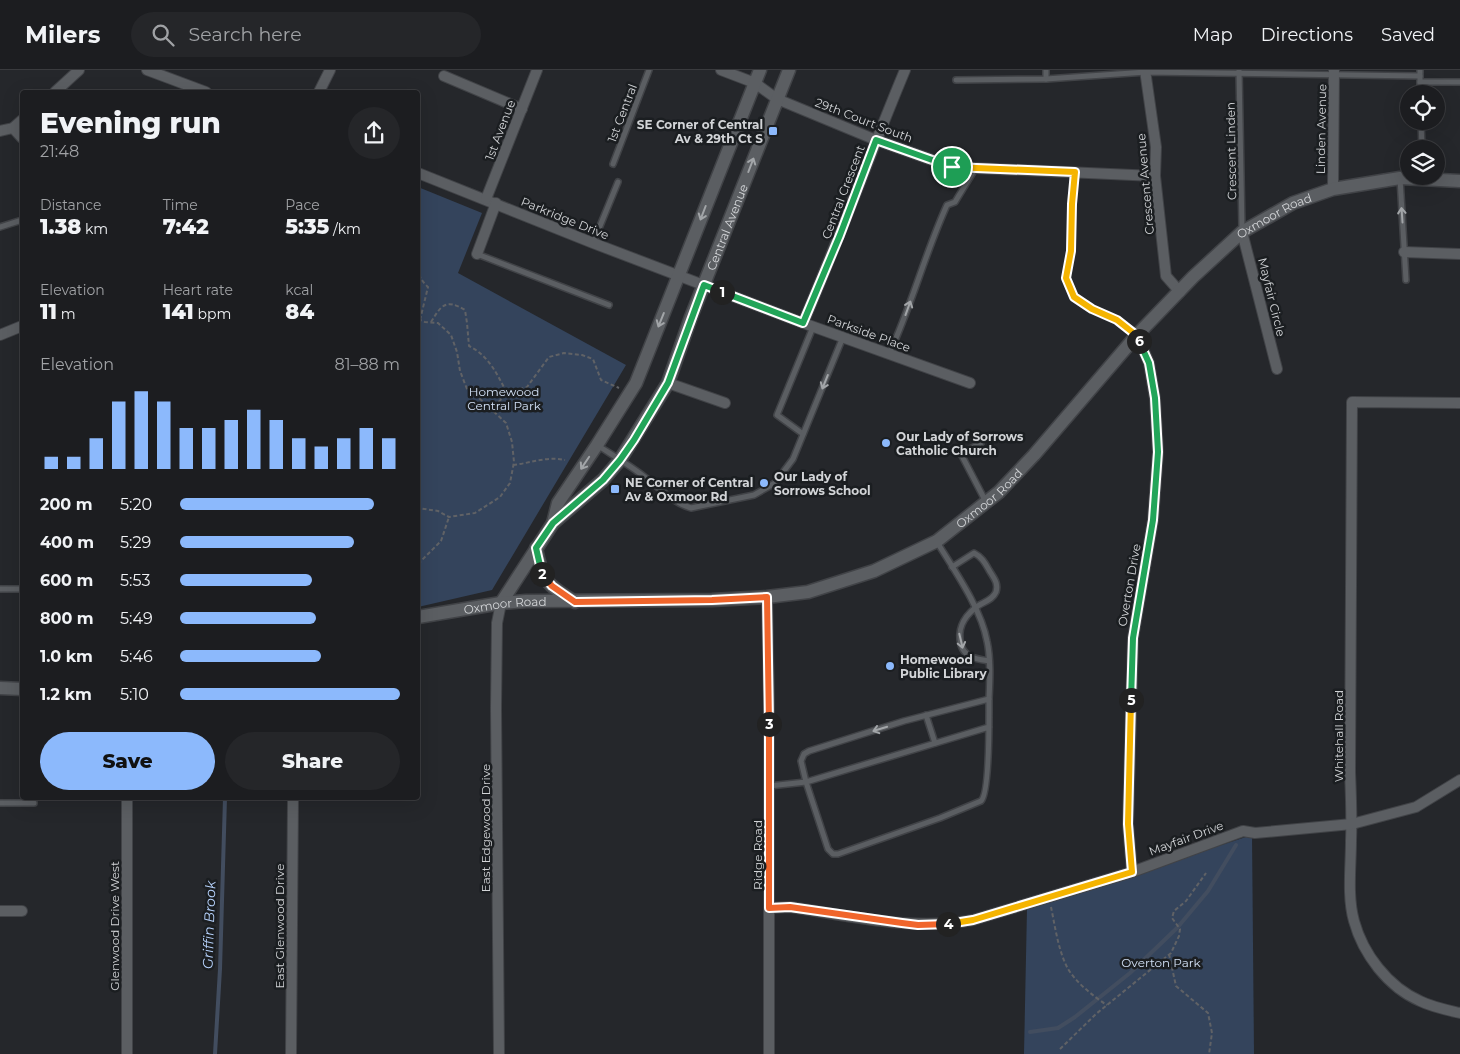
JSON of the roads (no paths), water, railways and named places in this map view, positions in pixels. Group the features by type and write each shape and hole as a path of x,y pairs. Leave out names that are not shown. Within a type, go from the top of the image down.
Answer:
{"main road":[{"name":"Central Avenue","path":"553,523 558,503 636,383 760,70"},
{"name":"Central Avenue","path":"501,603 553,523 603,480 620,460 668,383 704,285 789,70"},
{"name":"Oxmoor Road","path":"420,618 501,603 526,601 712,600 767,597 808,592 874,571 937,541 999,492 1034,455 1136,335 1193,277 1242,232 1293,203 1333,189 1400,178"},
{"name":"Oxmoor Road","path":"1445,180 1460,181"},
{"path":"536,548 540,567 546,580 559,592 575,602"},
{"path":"0,688 20,689"}],"street":[{"path":"57,90 79,70"},
{"path":"147,70 201,90"},
{"path":"321,90 330,70"},
{"name":"1st Avenue","path":"478,254 491,201 522,108 537,70"},
{"name":"29th Court South","path":"721,70 755,82 777,99 876,140 952,167 1155,176"},
{"name":"Central Crescent","path":"803,323 905,70"},
{"name":"Crescent Avenue","path":"1146,71 1156,147 1155,176 1166,276 1180,292"},
{"name":"Linden Avenue","path":"1333,189 1334,72"},
{"path":"444,76 522,108"},
{"path":"0,131 13,128 20,122"},
{"path":"13,128 20,136"},
{"name":"Parkridge Drive","path":"420,174 592,243 704,285"},
{"name":"Mayfair Circle","path":"1242,232 1277,369"},
{"path":"1404,252 1460,254"},
{"name":"Parkside Place","path":"704,285 970,383"},
{"path":"0,335 20,327"},
{"name":"Overton Drive","path":"1132,872 1128,824 1133,638 1153,520 1158,452 1155,398 1149,363 1136,335"},
{"path":"668,383 725,403"},
{"name":"Whitehall Road","path":"1460,403 1352,402 1350,772 1352,824 1351,901 1353,920 1362,941 1385,977 1402,991 1419,1001 1460,1013"},
{"name":"Ridge Road","path":"767,597 769,1054"},
{"name":"East Edgewood Drive","path":"499,1054 496,708 497,623 501,603"},
{"name":"Mayfair Drive","path":"769,908 790,907 902,923 937,925 973,920 1132,872 1243,831 1255,833 1352,824 1416,807 1460,780"},
{"name":"Glenwood Drive West","path":"127,800 127,1054"},
{"name":"East Glenwood Drive","path":"291,1054 293,800"},
{"path":"0,911 22,911"}],"lane":[{"name":"1st Central","path":"613,164 649,70"},
{"path":"1046,70 1046,79"},
{"path":"956,80 1046,79 1146,71 1334,72 1420,76 1460,82"},
{"name":"Crescent Linden","path":"1239,72 1242,232"},
{"path":"890,354 935,231 947,204 955,202 976,168"},
{"path":"1075,172 1071,251 1066,278 1074,297 1092,309 1117,320 1136,335"},
{"path":"592,243 618,182"},
{"path":"1400,185 1406,280"},
{"path":"0,227 20,221"},
{"path":"478,254 609,305"},
{"path":"804,434 777,415 814,326"},
{"path":"597,445 647,478 666,495 691,508 754,495 775,483 793,460 843,337"},
{"path":"981,442 961,454 986,502"},
{"path":"937,541 975,608 987,640 989,661 989,699 989,728 985,796 981,802 838,854 833,854 828,849 806,782 801,761 804,754 926,715 989,699"},
{"path":"952,567 974,553 982,559 996,581 997,586 992,598 975,608 960,625 959,634 962,648 968,656 989,661"},
{"path":"0,589 20,589"},
{"path":"926,715 935,743"},
{"path":"769,786 806,782 989,728"},
{"path":"0,803 34,803"}],"waterway":[{"name":"Griffin Brook","path":"215,1054 220,969 225,800"},
{"path":"1030,1032 1058,1028 1075,1017 1130,973 1177,928 1208,891 1236,845"}],"place":[{"name":"SE Corner of Central Av & 29th Ct S","path":"773,131"},
{"name":"Our Lady of Sorrows Catholic Church","path":"886,443"},
{"name":"Our Lady of Sorrows School","path":"764,483"},
{"name":"NE Corner of Central Av & Oxmoor Rd","path":"615,489"},
{"name":"Homewood Public Library","path":"890,666"}],"park label":[{"name":"Homewood Central Park","path":"504,398"},
{"name":"Overton Park","path":"1161,962"}]}
